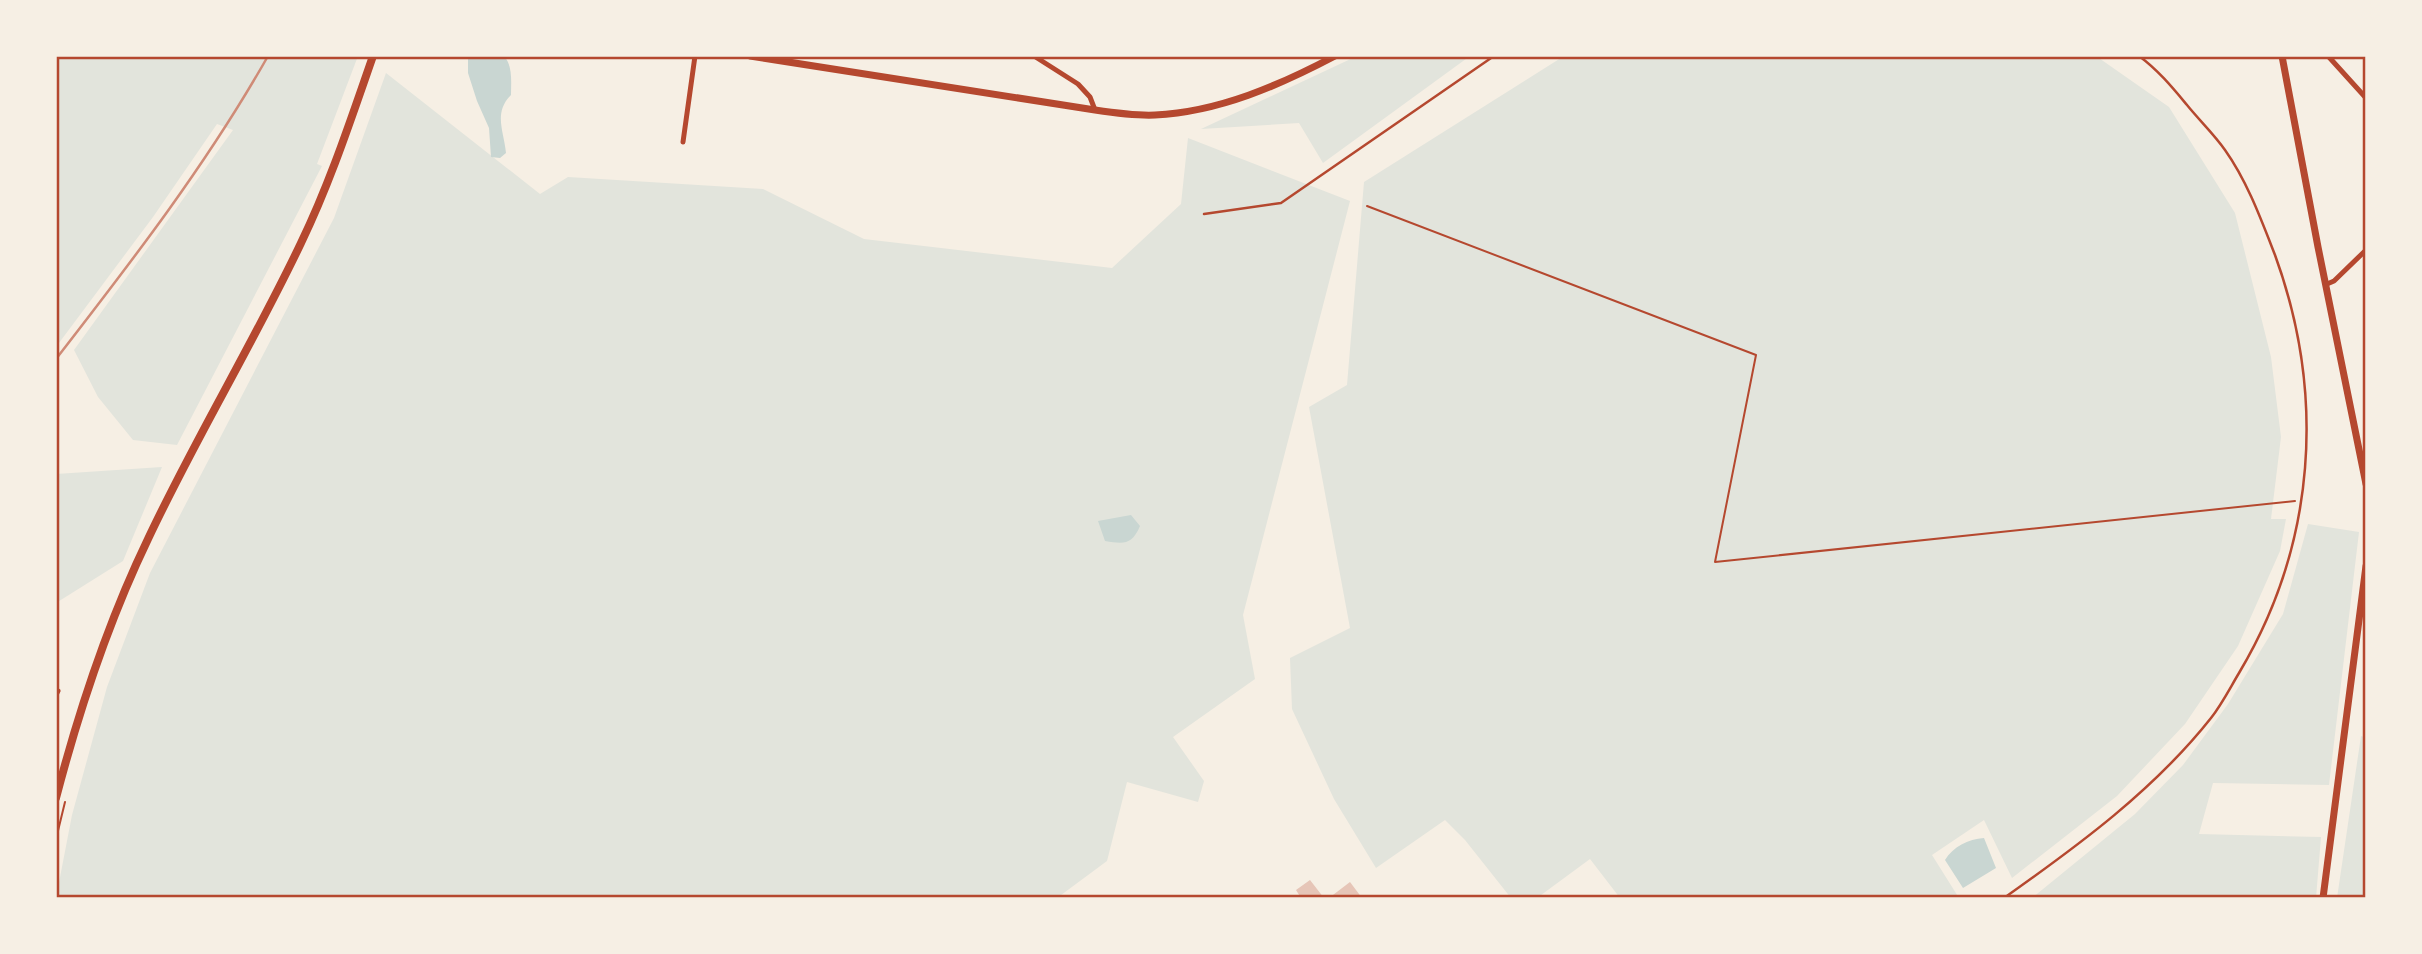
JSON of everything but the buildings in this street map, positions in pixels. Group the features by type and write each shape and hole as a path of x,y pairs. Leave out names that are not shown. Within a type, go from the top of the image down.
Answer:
{"main road":[{"path":"60,800 96,667 130,578 163,508 311,222 338,156 373,56"}],"street":[{"path":"683,142 695,56"},
{"path":"750,56 1131,115 1157,115 1201,108 1280,83 1335,56"},
{"path":"1034,56 1078,84 1090,97 1096,110"},
{"path":"2282,56 2366,484"},
{"path":"2328,56 2366,98"},
{"path":"2327,284 2334,281 2366,250"},
{"path":"2323,898 2366,566"}],"lane":[{"path":"1204,214 1281,203 1494,56"},
{"path":"2004,898 2116,814 2160,775 2212,716 2259,639 2287,564 2303,500 2308,440 2306,381 2282,275 2252,198 2225,150 2155,67 2139,56"}],"path":[{"path":"1367,206 1756,355 1716,562 2303,500"},
{"path":"56,839 60,800"}],"shaded area":[{"path":"56,56 358,56 317,164 322,166 177,445 133,440 98,397 74,350 233,130 217,124 153,217 56,347"},
{"path":"468,56 504,56 509,64 511,95 501,115 506,153 500,158 491,157 489,128 468,73"},
{"path":"1357,56 1470,56 1323,163 1299,123 1201,129"},
{"path":"1564,56 2096,56 2169,107 2235,213 2271,357 2281,437 2271,519 2286,519 2280,551 2238,646 2185,724 2117,796 2012,878 1984,820 1932,855 1959,898 1620,898 1590,859 1537,898 1511,898 1465,840 1445,820 1376,868 1334,799 1292,709 1290,658 1350,628 1309,407 1347,385 1364,182"},
{"path":"386,73 540,194 568,177 763,189 864,239 1112,268 1181,204 1188,138 1350,201 1243,615 1255,679 1173,737 1204,781 1198,802 1127,782 1107,861 1057,898 56,898 72,815 107,687 150,573 334,218"},
{"path":"162,467 123,561 56,603 56,474"},
{"path":"1131,515 1140,526 1134,537 1122,543 1105,541 1098,521"},
{"path":"2308,524 2359,532 2329,785 2213,783 2199,834 2321,837 2316,898 2032,898 2135,814 2183,765 2228,704 2283,614"},
{"path":"2361,736 2366,738 2366,898 2337,898"},
{"path":"1984,838 1996,868 1963,888 1945,860 1962,844"}],"railway":[{"path":"56,359 194,173 268,56"}]}
